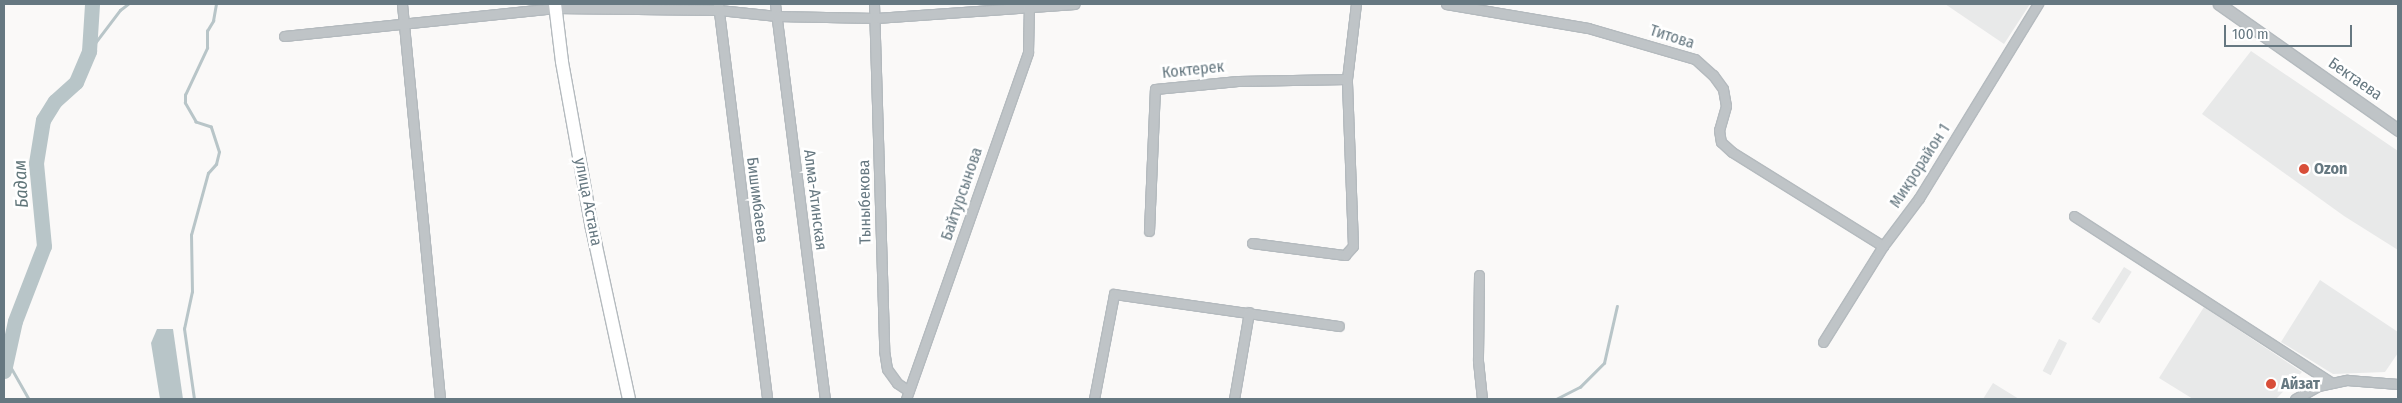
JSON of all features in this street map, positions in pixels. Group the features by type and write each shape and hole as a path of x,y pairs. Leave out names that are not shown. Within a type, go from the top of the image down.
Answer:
{"main road":[{"name":"улица Астана","path":"556,6 592,228 629,399"}],"street":[{"path":"402,4 440,399"},
{"name":"Алма-Атинская","path":"775,4 826,399"},
{"name":"Тыныбекова","path":"874,4 876,18 884,350 887,369 907,395"},
{"path":"284,36 556,6 718,7 777,16 876,18 973,8 1075,4"},
{"path":"1252,243 1345,255 1353,246 1347,79 1356,4"},
{"name":"Титова","path":"1448,4 1588,28 1695,59 1714,75 1723,89 1726,106 1719,130 1721,142 1732,152 1883,246"},
{"name":"Микрорайон 1","path":"1823,342 1883,246 1924,190 2038,4"},
{"name":"Бектаева","path":"2219,4 2398,130"},
{"name":"Байтурсынова","path":"907,395 1028,52 1029,5"},
{"name":"Бишимбаева","path":"718,7 767,399"},
{"name":"Коктерек","path":"1149,231 1154,89 1238,80 1347,79"},
{"path":"2074,216 2332,383"},
{"path":"1479,275 1478,361 1482,399"},
{"path":"1094,399 1114,294 1340,326"},
{"path":"1234,399 1249,312"},
{"path":"2295,399 2318,386 2332,383 2371,380 2398,384"}],"shaded area":[{"path":"1945,4 2030,4 2004,44"},
{"path":"2251,51 2398,151 2398,250 2344,216 2202,114"},
{"path":"2124,267 2132,272 2099,324 2092,319"},
{"path":"2320,280 2398,332 2398,353 2385,372 2333,374 2281,342"},
{"path":"2204,307 2302,372 2276,399 2193,399 2159,378"},
{"path":"157,329 173,329 183,399 160,399 151,343"},
{"path":"2059,339 2067,343 2051,375 2043,371"},
{"path":"1993,383 2019,399 1983,399"}],"waterway":[{"name":"Бадам","path":"4,371 15,321 44,246 36,163 43,120 55,101 76,82 89,51 92,4"},
{"path":"89,51 120,10 128,4"},
{"path":"194,399 184,329 192,292 191,235 208,173 216,164 219,152 211,127 196,122 185,103 185,95 207,48 207,31 213,21 216,4"},
{"path":"1556,399 1580,387 1604,363 1617,306"},
{"path":"8,362 29,399"}],"place":[{"name":"Ozon","path":"2304,169"},
{"name":"Айзат","path":"2271,384"}]}
